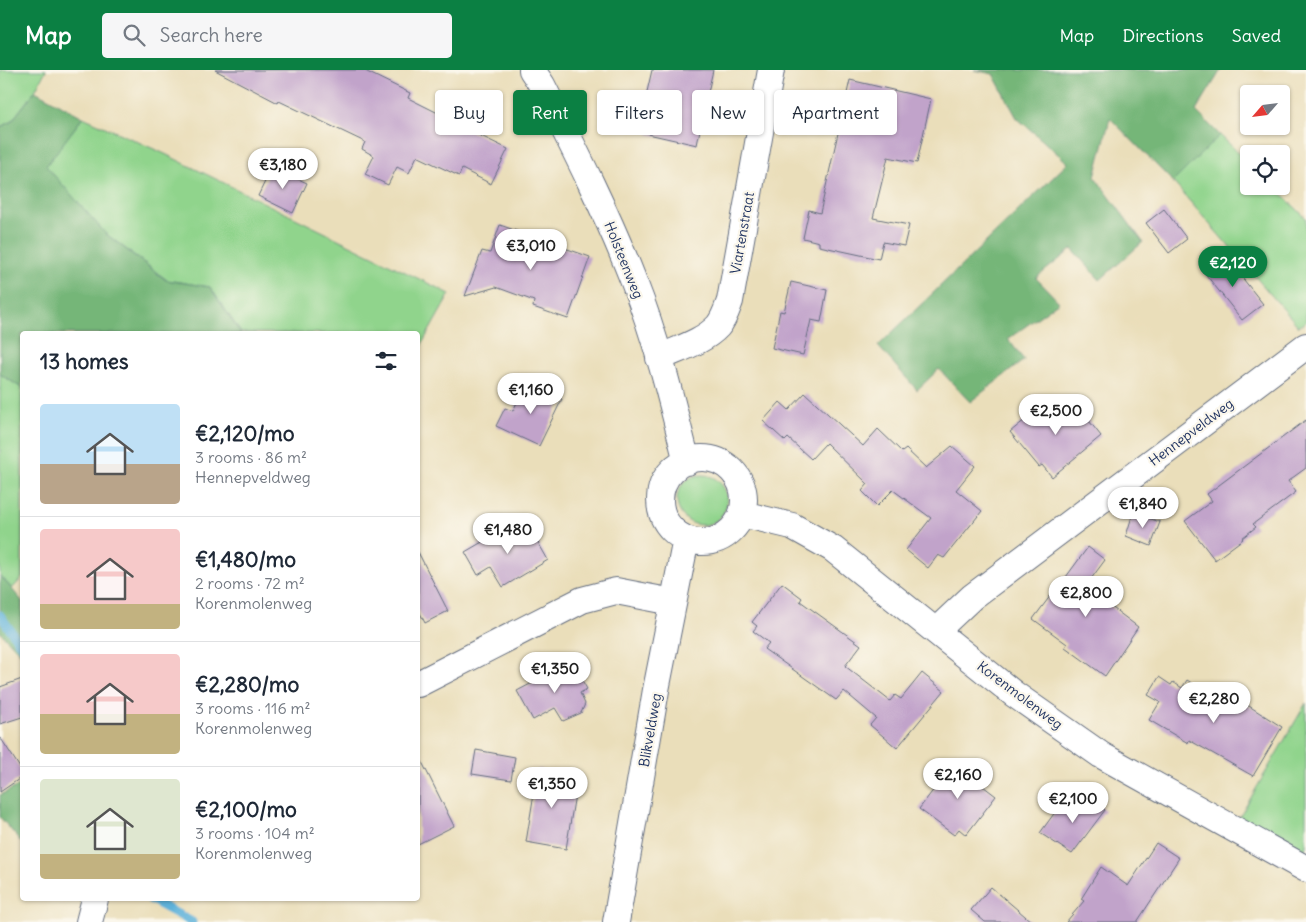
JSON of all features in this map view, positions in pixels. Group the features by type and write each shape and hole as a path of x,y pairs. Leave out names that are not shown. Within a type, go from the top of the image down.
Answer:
{"street":[{"name":"Holsteenweg","path":"532,70 542,85 595,190 635,284 659,358 687,462"},
{"name":"Viartenstraat","path":"659,358 704,337 719,325 726,314 771,70"},
{"name":"Hennepveldweg","path":"936,630 972,597 1306,346"},
{"path":"703,458 716,460 728,466 742,487 744,501 742,514 726,535 713,540 686,539 668,524 662,511 659,498 662,486 668,474 687,462 703,458"},
{"name":"Korenmolenweg","path":"742,514 792,526 833,549 1014,694 1100,754 1306,869"},
{"name":"Blikveldweg","path":"616,922 686,539"},
{"path":"420,683 582,600 616,591 673,602"},
{"path":"89,922 94,901"}],"green space":[{"path":"0,70 46,70 35,91 11,122 0,127"},
{"path":"974,70 1221,70 1196,111 1220,135 1173,182 1110,118 1095,177 1143,242 1100,280 1072,249 1036,278 1059,302 1008,339 1024,360 970,402 939,369 917,390 878,346 1068,163 1017,118 993,74"},
{"path":"35,91 83,117 46,166 106,234 166,280 210,287 239,331 20,331 20,387 0,374 0,127 11,122"},
{"path":"83,117 165,154 450,294 420,347 420,331 240,331 210,287 167,280 106,234 45,166"},
{"path":"1220,135 1240,154 1240,195 1282,195 1306,218 1306,321 1299,327 1173,182"},
{"path":"0,374 20,387 20,580 12,589 0,575"},
{"path":"697,475 707,475 720,482 727,495 727,505 720,518 707,525 697,525 688,521 681,514 677,505 677,495 681,486 688,479"},
{"path":"0,575 20,599 20,653 0,632"},
{"path":"1306,703 1306,846 1303,853 1239,818"},
{"path":"20,785 20,841 0,817 0,795"}],"building":[{"path":"215,70 363,70 410,93 408,98 435,112 435,135 479,135 508,149 491,184 462,169 459,176 417,156 409,173 397,167 388,185 365,174 374,156 362,149 365,142 279,101 278,103"},
{"path":"652,70 713,70 709,90 692,90 692,135 699,135 697,145 652,135 682,135 682,90 647,90"},
{"path":"850,80 893,90 848,90"},
{"path":"897,91 931,99 917,163 888,157 873,218 909,225 904,246 883,242 879,259 819,246 819,242 803,238 809,210 820,213 838,135 897,135"},
{"path":"272,167 307,183 293,213 258,196"},
{"path":"1164,209 1187,239 1169,253 1146,223"},
{"path":"500,225 590,257 568,319 533,307 534,301 496,287 465,296 482,251 490,253"},
{"path":"1222,256 1263,304 1242,320 1203,271"},
{"path":"791,282 827,290 821,322 811,320 803,355 772,348 780,311 784,312"},
{"path":"526,383 562,399 539,446 496,426 505,408 513,411"},
{"path":"805,393 863,446 878,429 902,452 906,449 926,468 952,446 975,466 956,490 982,511 944,558 938,555 928,568 906,550 931,518 893,490 877,506 862,491 868,484 826,443 811,459 788,438 785,441 763,421 780,402 789,410"},
{"path":"1056,399 1064,409 1074,402 1101,436 1052,477 1042,465 1039,467 1010,432 1037,410 1039,412"},
{"path":"1306,420 1306,468 1288,481 1296,492 1253,524 1256,527 1215,560 1185,521 1212,501 1207,494"},
{"path":"1133,513 1160,522 1151,546 1126,536"},
{"path":"508,527 514,537 530,528 548,560 503,587 491,567 478,575 465,552"},
{"path":"1088,547 1105,560 1085,587 1138,627 1105,676 1065,647 1067,644 1033,619"},
{"path":"420,556 448,611 425,623 420,613"},
{"path":"782,583 802,598 800,601 861,645 845,666 890,701 895,695 901,699 922,673 944,691 897,748 870,725 876,718 844,691 836,700 764,649 769,643 753,631 757,626 752,622"},
{"path":"572,662 587,689 580,693 585,704 581,713 563,721 555,708 533,720 517,691"},
{"path":"1159,677 1171,685 1173,682 1182,688 1187,680 1235,711 1241,701 1282,727 1253,776 1189,740 1188,743 1149,720 1160,702 1148,695"},
{"path":"20,680 20,718 0,724 0,687"},
{"path":"0,737 20,768 20,778 0,792"},
{"path":"476,750 515,757 511,780 472,774"},
{"path":"420,758 454,826 420,843"},
{"path":"956,760 973,773 979,783 996,796 966,835 959,829 954,835 919,809"},
{"path":"538,769 578,776 566,849 526,842"},
{"path":"1083,794 1105,810 1072,854 1040,833 1061,804 1070,811"},
{"path":"1156,843 1179,858 1137,922 1066,922 1084,901 1081,899 1101,867 1128,886"},
{"path":"991,887 1032,922 985,922 971,910"}],"waterway":[{"path":"0,615 20,644"},
{"path":"154,901 192,922"}]}
